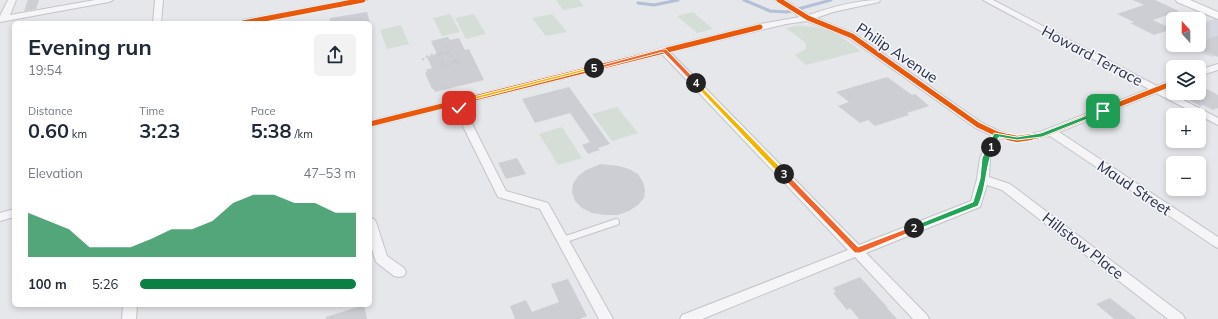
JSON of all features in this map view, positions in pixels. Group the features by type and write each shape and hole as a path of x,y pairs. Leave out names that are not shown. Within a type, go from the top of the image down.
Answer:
{"main road":[{"path":"1181,0 1218,16"}],"street":[{"path":"2,19 12,0"},
{"path":"2,19 109,0"},
{"path":"157,21 159,0"},
{"path":"254,21 363,0"},
{"name":"Philip Avenue","path":"779,0 808,18 852,36 978,125 996,134 1017,138 1051,132 1166,85"},
{"path":"372,123 779,22 808,18 830,10 876,0"},
{"name":"Howard Terrace","path":"987,0 1218,122"},
{"path":"664,51 922,319"},
{"path":"1206,71 1218,67"},
{"path":"456,102 502,194 544,206 606,319"},
{"name":"Maud Street","path":"1051,132 1218,243"},
{"path":"687,319 976,204 983,179 985,158 996,134"},
{"name":"Hillstow Place","path":"983,179 1006,187 1178,319"},
{"path":"0,217 12,214"},
{"path":"372,229 381,259 399,272"},
{"path":"129,319 130,307"}],"lane":[{"path":"563,240 616,222"}],"path":[{"path":"447,47 454,62 456,64 461,63"},
{"path":"422,60 428,55 449,52"},
{"path":"439,54 444,65 459,60"},
{"path":"451,56 457,55"}],"shaded area":[{"path":"556,0 579,0 584,6 563,10"},
{"path":"693,12 713,29 697,33 677,16"},
{"path":"450,14 460,32 442,36 433,18"},
{"path":"474,14 486,34 466,39 455,18"},
{"path":"552,14 567,32 546,36 532,18"},
{"path":"1215,19 1218,20 1218,55 1211,57 1201,52 1206,52 1206,22"},
{"path":"401,25 409,44 387,49 380,30"},
{"path":"797,26 824,29 846,40 861,51 806,65 795,55 806,49 806,43 786,28"},
{"path":"617,107 638,133 612,141 592,114"},
{"path":"562,127 582,158 558,165 539,134"}],"building":[{"path":"28,0 39,0 36,9 24,11"},
{"path":"1133,0 1155,0 1179,11 1166,12 1166,16 1153,20 1166,26 1166,31 1154,35 1130,23 1134,22 1117,14 1144,5"},
{"path":"367,12 369,21 330,21 330,18"},
{"path":"1218,36 1218,57 1206,51 1206,40"},
{"path":"448,37 450,40 459,38 465,50 469,49 484,80 435,92 434,89 432,89 425,73 427,72 426,70 432,68 427,57 437,54 431,41"},
{"path":"887,77 912,95 915,94 929,106 907,113 909,115 875,126 868,120 860,123 838,106 849,102 836,92"},
{"path":"569,87 610,144 598,148 600,150 588,154 582,145 590,142 570,113 535,123 522,99"},
{"path":"1206,89 1218,95 1218,108 1213,110 1203,105 1200,106 1189,100 1206,100"},
{"path":"517,158 526,174 506,179 498,163"},
{"path":"601,164 619,166 638,174 643,182 645,190 644,198 638,205 629,211 618,215 605,215 592,213 582,208 575,201 572,192 573,184 578,176 586,170"},
{"path":"860,277 897,319 859,319 850,308 847,310 833,293 836,292 833,288"},
{"path":"568,279 587,316 580,319 515,319 510,306 526,300 532,312 559,302 551,284"},
{"path":"1110,298 1137,319 1114,319 1096,304"},
{"path":"358,307 364,307 367,319 326,319 326,317"}],"waterway":[{"path":"638,3 654,5 678,0"},
{"path":"744,0 770,11 787,12 831,0"}],"cycle path":[{"path":"253,21 363,0"},
{"path":"779,0 808,18 852,36 978,125 997,134 1017,139 1042,135 1166,86"},
{"path":"372,124 760,27"}],"route":[{"path":"459,108 456,102 664,51 857,251 976,204 983,179 985,158 996,134 1017,138 1042,135 1103,111"}]}
